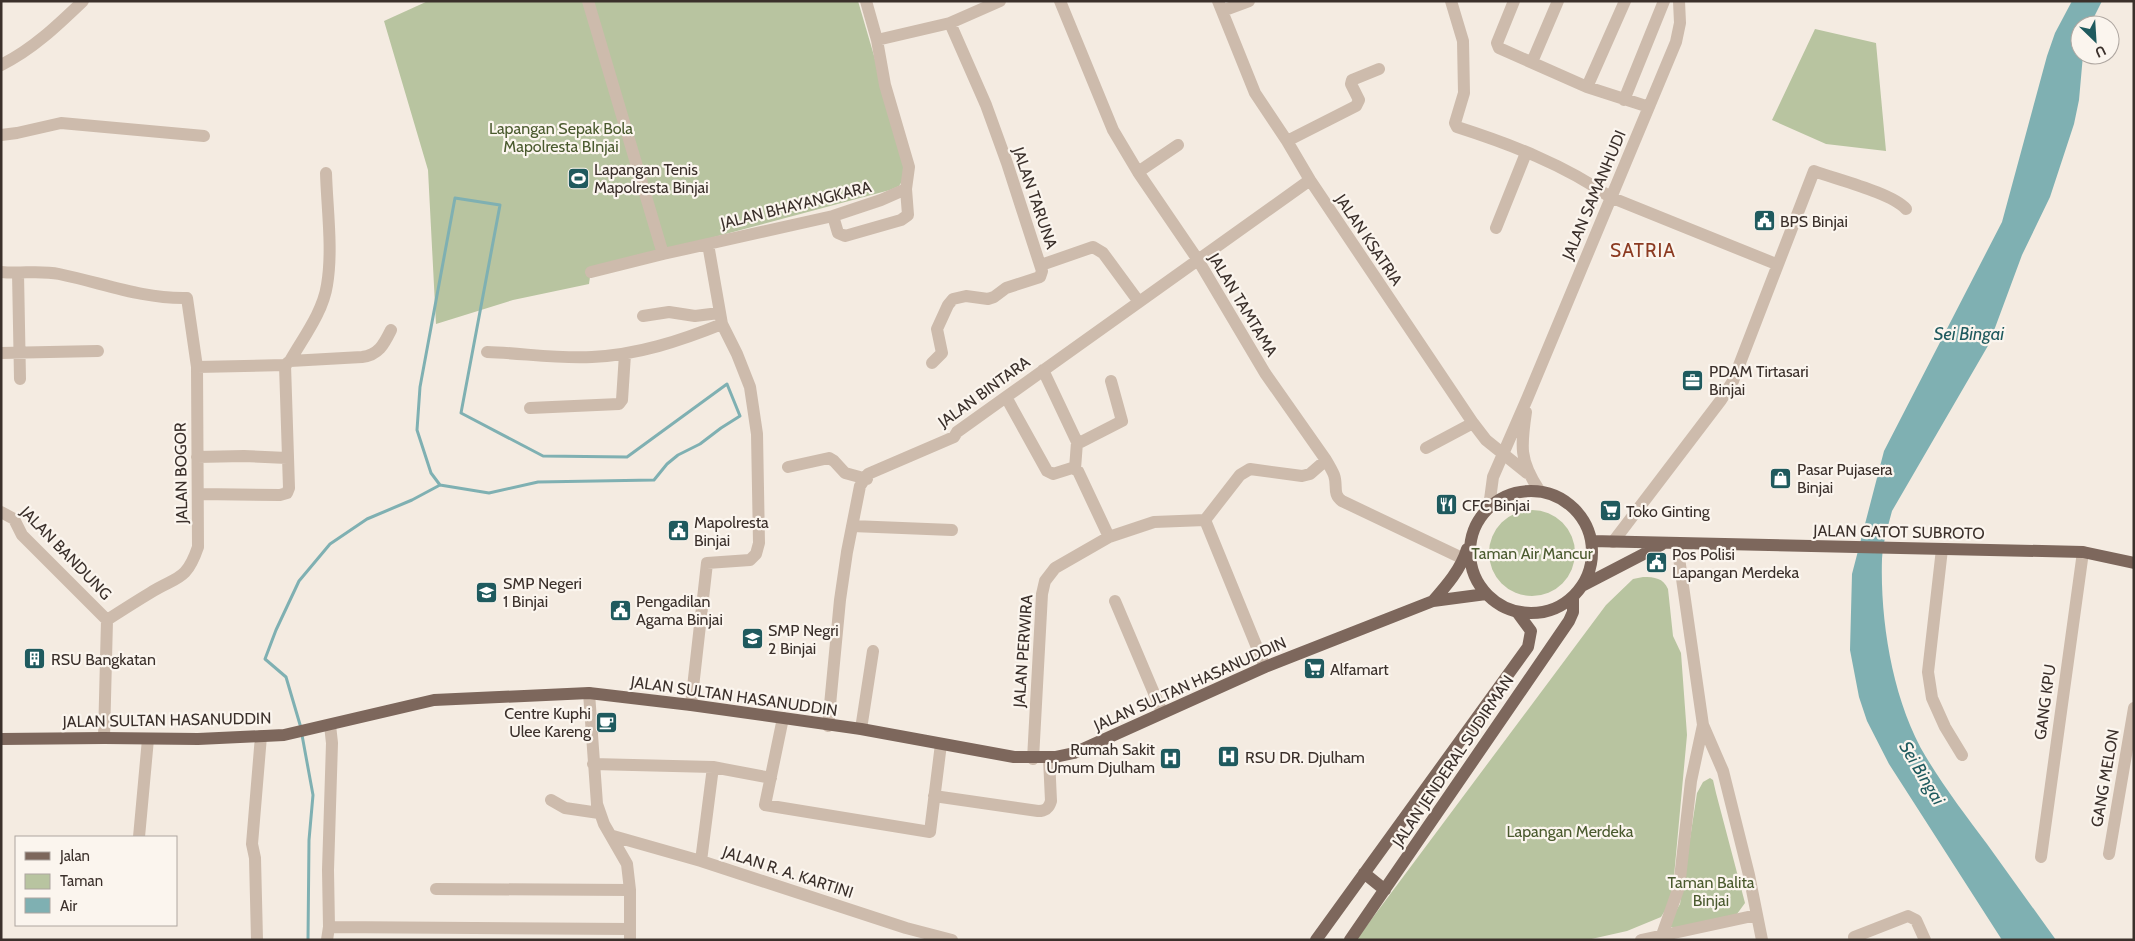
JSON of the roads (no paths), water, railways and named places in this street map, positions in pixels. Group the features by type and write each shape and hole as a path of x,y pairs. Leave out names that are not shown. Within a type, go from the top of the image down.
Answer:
{"main road":[{"path":"1539,490 1555,496 1574,508 1587,526 1591,541 1591,564 1582,586 1574,598 1541,613 1517,612 1496,603 1486,594 1478,585 1470,562 1471,538 1478,521 1489,508 1508,495 1539,490"},
{"name":"JALAN SULTAN HASANUDDIN","path":"1433,600 1448,584 1464,559 1471,538"},
{"name":"JALAN GATOT SUBROTO","path":"1591,541 2083,552 2134,563"},
{"name":"JALAN GATOT SUBROTO","path":"1582,586 1663,544"},
{"name":"JALAN SULTAN HASANUDDIN","path":"1,739 198,739 284,735 325,727 434,700 589,694 692,705 783,718 1014,757 1049,758 1074,753 1265,667 1433,600 1486,594"},
{"name":"JALAN JENDERAL SUDIRMAN","path":"1350,940 1569,621 1573,612 1574,598"},
{"name":"JALAN JENDERAL SUDIRMAN","path":"1316,940 1528,647 1531,631 1517,612"},
{"path":"1364,874 1385,890"}],"street":[{"path":"1,65 15,58 55,29 83,1"},
{"path":"588,1 663,254"},
{"path":"833,216 838,233 845,236 901,220 908,215 906,189 909,167 885,84 877,40 866,1"},
{"path":"877,40 950,23 1000,1"},
{"name":"JALAN TAMTAMA","path":"1060,1 1113,130 1138,172 1198,260 1265,373 1326,460 1334,474 1335,494 1342,502 1464,559"},
{"path":"1220,6 1249,1"},
{"path":"1451,1 1463,40 1464,93 1455,123 1457,127 1526,153 1588,182 1610,197 1776,264"},
{"path":"1514,1 1497,46 1587,87 1649,107"},
{"path":"1532,62 1558,1"},
{"path":"1587,87 1625,1"},
{"path":"1624,100 1663,3 1679,3"},
{"name":"JALAN SAMANHUDI","path":"1489,508 1493,477 1502,454 1527,399 1676,42 1680,23 1679,3"},
{"name":"JALAN KSATRIA","path":"1220,6 1256,93 1310,180 1472,422 1486,440 1527,473"},
{"name":"JALAN TARUNA","path":"950,23 986,105 1041,265 1094,247 1103,253 1139,302"},
{"path":"1287,141 1356,106 1358,100 1351,82 1379,69"},
{"path":"1,134 17,134 61,124 204,136"},
{"path":"1138,172 1178,145"},
{"path":"1496,228 1526,153"},
{"path":"1613,542 1721,400 1733,381 1776,264 1814,171 1887,197 1901,203 1906,209"},
{"path":"198,494 285,493 289,488 287,458 288,363 316,315 327,285 326,173"},
{"name":"JALAN BINTARA","path":"867,479 868,474 954,437 956,432 1310,180"},
{"name":"JALAN BHAYANGKARA","path":"591,272 833,216 889,198 906,189"},
{"path":"692,705 707,563 750,560 756,554 759,543 758,434 750,387 720,319 708,244"},
{"path":"932,363 942,353 937,332 946,309 953,300 960,297 988,299 994,297 1006,288 1040,277 1041,265"},
{"path":"1,272 18,273 20,379"},
{"name":"JALAN BOGOR","path":"18,273 44,272 91,281 132,294 188,298 197,367 198,547 192,564 185,573 175,581 152,591 107,620"},
{"path":"643,316 669,312 720,319"},
{"path":"488,352 590,357 625,354 673,343 720,319"},
{"path":"197,367 288,363 362,357 374,354 382,347 391,330"},
{"path":"1,353 98,351"},
{"path":"530,408 619,404 622,400 625,354"},
{"path":"1043,370 1077,442 1075,469 1083,478 1109,537"},
{"path":"1077,442 1081,442 1122,421 1111,381"},
{"path":"1006,397 1048,471 1053,474 1075,469"},
{"name":"JALAN SAMANHUDI","path":"1527,399 1522,446 1527,473 1539,490"},
{"path":"1426,448 1472,422"},
{"path":"197,457 244,456 287,458"},
{"path":"788,466 829,458 847,475 867,479"},
{"path":"1265,667 1205,520 1240,475 1250,469 1302,476 1310,474 1326,460"},
{"path":"828,726 840,600 860,486 867,479"},
{"name":"JALAN BANDUNG","path":"1,512 14,519 22,535 107,620 104,738"},
{"name":"JALAN PERWIRA","path":"1033,759 1042,594 1045,581 1055,568 1109,537 1154,522 1205,520"},
{"path":"852,526 952,530"},
{"path":"1677,544 1704,724 1723,771 1762,940"},
{"path":"1942,549 1928,672 1932,698 1944,727 1962,755"},
{"name":"GANG KPU","path":"2041,857 2083,552"},
{"path":"1115,601 1162,712"},
{"path":"861,730 873,651"},
{"path":"325,727 332,743 328,934 630,934 630,890 627,864 599,813 593,764 589,694"},
{"name":"GANG MELON","path":"2109,854 2134,708"},
{"path":"783,718 765,805 930,832 940,744"},
{"path":"1662,935 1679,887 1690,781 1704,724"},
{"path":"257,940 255,858 252,844 261,736"},
{"path":"139,836 148,739"},
{"path":"934,796 1044,811 1049,807 1051,801 1049,758"},
{"path":"593,764 713,767 771,778"},
{"path":"702,861 713,767"},
{"path":"551,800 565,808 599,813"},
{"name":"JALAN R. A. KARTINI","path":"612,836 702,861 906,928 952,940"},
{"path":"436,889 630,890"},
{"path":"1641,940 1757,915"},
{"path":"1855,940 1854,937 1908,916 1916,920 1925,940"},
{"path":"901,940 906,928"}],"water":[{"name":"Sei Bingai","path":"2072,1 2102,1 2095,15 2070,15 2070,65 2082,65 2079,100 2074,124 2050,197 2022,255 1989,344 1892,511 1882,559 1883,609 1886,635 1897,687 1915,735 1926,757 1948,790 2056,940 2002,940 1889,764 1867,721 1859,697 1850,650 1852,574 1884,451 2002,222 2055,33"}],"waterway":[{"path":"455,198 500,205 461,413 543,456 627,457 727,384 740,416 700,444 678,455 667,464 654,480 538,482 489,493 440,485 431,473 417,430 420,387 455,198"},
{"path":"301,728 286,677 265,659 276,630 299,581 330,544 367,519 412,500 440,485"},
{"path":"302,735 313,795 309,840 308,940"}],"place":[{"name":"Lapangan Tenis Mapolresta Binjai","path":"578,178"},
{"name":"BPS Binjai","path":"1764,221"},
{"name":"PDAM Tirtasari Binjai","path":"1693,380"},
{"name":"Pasar Pujasera Binjai","path":"1781,478"},
{"name":"CFC Binjai","path":"1446,505"},
{"name":"Toko Ginting","path":"1610,511"},
{"name":"Mapolresta Binjai","path":"678,531"},
{"name":"Pos Polisi Lapangan Merdeka","path":"1656,563"},
{"name":"SMP Negeri 1 Binjai","path":"487,592"},
{"name":"Pengadilan Agama Binjai","path":"620,610"},
{"name":"SMP Negri 2 Binjai","path":"752,639"},
{"name":"RSU Bangkatan","path":"35,659"},
{"name":"Alfamart","path":"1314,669"},
{"name":"Centre Kuphi Ulee Kareng","path":"607,722"},
{"name":"RSU DR. Djulham","path":"1229,757"},
{"name":"Rumah Sakit Umum Djulham","path":"1171,758"}],"district":[{"name":"SATRIA","path":"1643,250"}],"park label":[{"name":"Lapangan Sepak Bola Mapolresta BInjai","path":"561,137"},
{"name":"Taman Air Mancur","path":"1532,553"},
{"name":"Lapangan Merdeka","path":"1570,831"},
{"name":"Taman Balita Binjai","path":"1711,891"}]}
